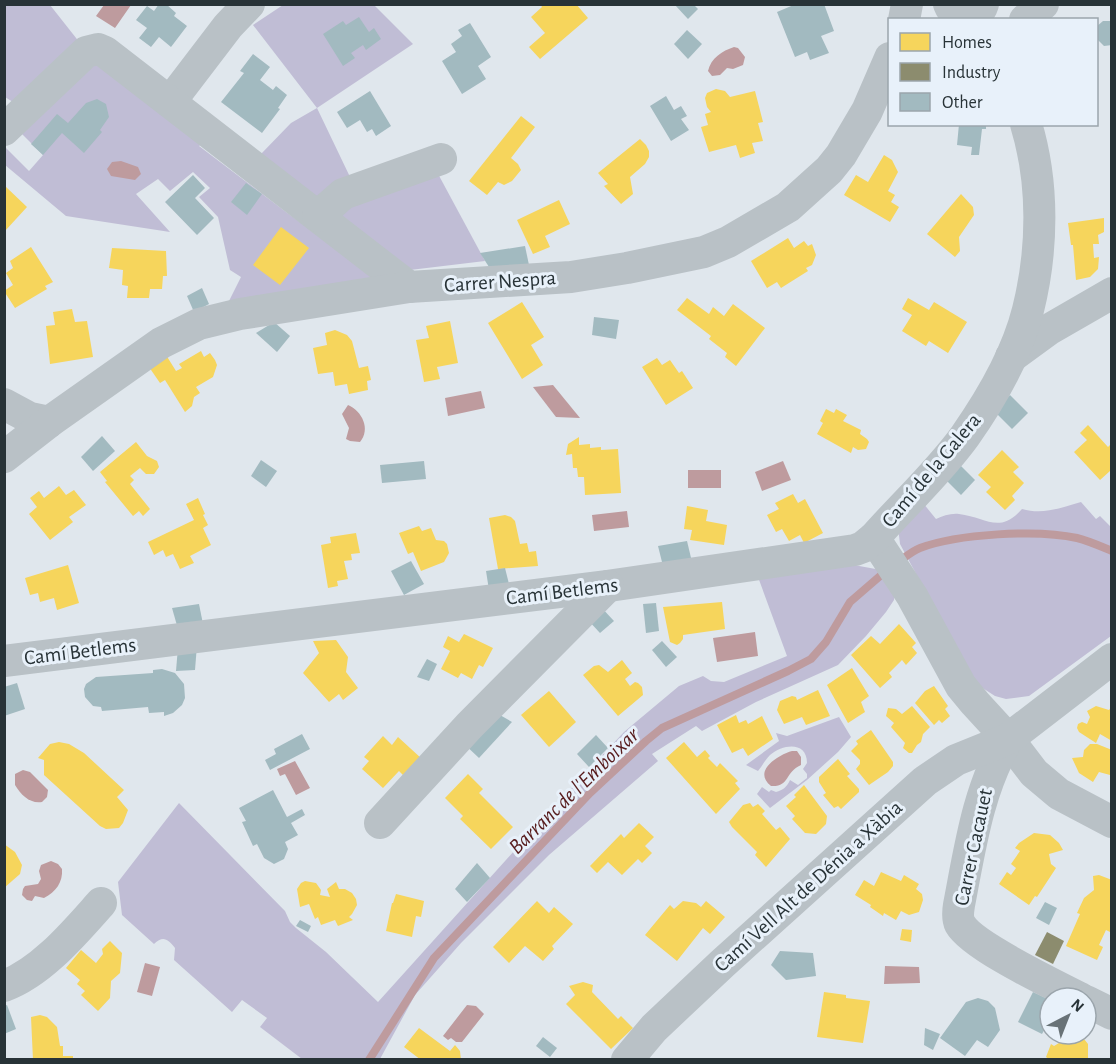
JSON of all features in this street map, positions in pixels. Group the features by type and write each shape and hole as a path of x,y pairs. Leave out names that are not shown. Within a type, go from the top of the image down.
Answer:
{"street":[{"path":"170,102 228,26 249,4"},
{"path":"950,4 952,11 961,18 972,18 983,12"},
{"path":"1027,18 1043,4"},
{"path":"4,130 86,52 98,49 105,52 409,287"},
{"name":"Carrer Nespra","path":"49,422 161,343 199,324 240,314 409,287 571,277 678,258 704,252 728,242 788,207 829,170 841,155 867,111 888,63"},
{"name":"Camí de la Galera","path":"874,538 964,437 1011,357 1028,312 1038,234 1036,170 1026,126"},
{"path":"318,216 344,194 441,159"},
{"path":"1011,357 1048,330 1112,293"},
{"path":"4,404 30,418 49,422"},
{"path":"4,456 49,422"},
{"path":"874,538 912,596 961,686 1008,739 1034,773 1059,794 1112,822"},
{"name":"Camí Betlems","path":"4,661 608,586 855,550 874,538"},
{"path":"380,823 469,726 608,586"},
{"name":"Camí Vell Alt de Dénia a Xàbia","path":"627,1059 654,1028 723,963 925,781 956,760 1008,739 1112,659"},
{"name":"Carrer Cacauet","path":"1008,739 998,756 982,796 958,919 966,931 995,952 1058,986"},
{"path":"4,986 30,971 66,942 101,903"},
{"path":"1098,1007 1112,1014"}],"shaded area":[{"path":"4,5 50,5 80,43 16,104 5,97"},
{"path":"104,5 131,5 115,28 96,16"},
{"path":"283,5 374,5 413,44 317,108 253,25"},
{"path":"734,47 738,48 745,57 743,65 733,69 727,68 720,75 712,76 708,71 714,59"},
{"path":"90,61 99,62 203,143 199,146 374,276 372,281 227,305 241,277 230,270 218,217 199,197 210,188 193,172 170,191 158,179 136,194 170,232 66,216 5,165 4,146 29,171 43,155 19,131"},
{"path":"317,108 351,179 318,199 260,155 291,123"},
{"path":"121,161 138,167 141,174 135,180 111,176 107,169 112,162"},
{"path":"437,172 485,261 410,270 338,215 347,206"},
{"path":"553,385 580,418 556,417 533,387"},
{"path":"481,391 485,408 448,416 445,398"},
{"path":"348,405 357,411 365,426 360,442 346,439 349,428 342,414"},
{"path":"783,461 791,480 762,491 755,472"},
{"path":"688,470 721,470 721,488 688,488"},
{"path":"1081,502 1096,519 1100,516 1111,527 1111,636 1029,696 1006,699 995,696 981,687 971,676 900,544 898,527 923,503 936,519 956,514 999,523 1014,517 1022,509 1044,511"},
{"path":"627,511 629,527 594,531 592,515"},
{"path":"843,563 881,570 895,588 894,600 866,636 838,665 756,702 702,731 696,726 652,754 658,761 549,855 461,943 415,995 380,1059 302,1059 260,1027 267,1018 242,1000 232,1012 174,960 175,948 170,942 163,939 154,944 122,915 118,882 179,803 285,911 296,928 326,952 378,1002 624,732 679,686 703,676 711,681 724,682 787,656 758,577"},
{"path":"755,632 758,656 717,662 713,638"},
{"path":"839,717 851,737 807,780 770,808 757,794 762,787 769,792 781,790 788,785 790,780 798,785 807,778 803,769 807,763 806,756 799,748 787,747 770,755 758,771 746,765 779,741 776,733 787,736"},
{"path":"792,751 797,751 801,757 801,765 784,782 771,786 764,775 769,764"},
{"path":"295,761 310,788 296,795 285,774 280,776 277,769"},
{"path":"23,770 30,772 48,790 47,797 42,802 34,802 26,798 15,785 15,774"},
{"path":"51,861 62,869 58,886 44,898 35,896 32,901 27,900 22,895 23,889 25,886 38,884 41,879 39,871 41,865"},
{"path":"145,963 160,967 152,996 137,992"},
{"path":"885,966 919,967 920,983 884,984"},
{"path":"467,1005 476,1006 484,1014 462,1042 456,1042 451,1038 448,1040 443,1036"}],"building: Homes":[{"path":"540,4 576,4 588,18 540,59 529,47 545,33 531,17 542,7"},
{"path":"716,89 725,91 730,97 755,91 763,122 758,123 763,141 752,143 755,153 740,158 736,145 709,152 701,127 708,125 705,114 711,112 705,98 707,93"},
{"path":"521,116 535,127 511,158 521,170 512,181 504,185 498,182 487,195 469,181"},
{"path":"640,139 649,151 649,157 645,164 630,177 633,194 621,204 604,186 608,184 598,173"},
{"path":"884,155 892,160 898,172 888,191 895,195 891,202 899,207 890,222 844,195 856,175 868,182"},
{"path":"5,186 27,207 5,231"},
{"path":"961,194 973,207 974,215 959,237 960,251 955,257 927,234"},
{"path":"559,200 570,224 545,236 550,247 533,254 517,220"},
{"path":"1104,218 1104,232 1098,235 1099,244 1093,244 1094,258 1099,257 1098,269 1090,277 1076,280 1073,245 1071,245 1068,223"},
{"path":"281,227 309,248 280,285 253,265"},
{"path":"788,238 794,248 804,241 808,246 812,244 816,255 812,265 806,268 808,271 781,288 777,282 767,288 751,261"},
{"path":"31,247 53,282 45,286 47,289 15,308 4,291 13,285 6,273 13,268 10,261"},
{"path":"112,248 166,251 167,276 163,276 162,289 150,289 149,298 127,298 128,286 122,285 123,270 109,268"},
{"path":"687,298 709,314 713,307 724,316 733,304 765,328 736,366 725,357 727,353 709,339 711,336 677,310"},
{"path":"908,298 929,310 934,302 967,322 948,353 929,341 926,346 902,331 912,315 902,309"},
{"path":"522,302 544,337 531,345 543,365 522,379 488,323"},
{"path":"72,309 75,322 87,321 93,357 50,364 46,326 55,325 53,312"},
{"path":"450,321 458,363 437,367 440,379 424,382 416,340 429,338 426,326"},
{"path":"335,330 347,335 352,341 359,368 368,366 371,380 367,381 368,390 349,394 347,384 335,386 333,372 318,374 313,348 327,345 325,333"},
{"path":"201,351 204,357 210,353 217,365 213,377 196,387 200,393 194,397 192,406 185,412 165,380 160,383 149,367 166,355 176,371 182,368 179,364"},
{"path":"657,358 662,365 670,360 679,373 682,371 693,388 666,405 642,367"},
{"path":"826,409 834,413 836,409 847,415 843,421 861,430 860,434 869,442 866,449 858,450 853,447 851,453 817,434 823,423 820,421"},
{"path":"1088,425 1108,447 1112,443 1112,473 1110,471 1100,480 1074,452 1087,440 1080,433"},
{"path":"579,437 579,445 590,444 590,448 601,447 601,450 618,449 621,493 585,495 584,477 578,477 577,468 573,468 572,454 566,455 568,444"},
{"path":"136,442 147,456 157,461 159,467 154,474 146,474 140,468 130,476 134,480 130,484 150,509 143,516 139,511 133,516 105,482 107,481 100,472"},
{"path":"1002,450 1019,467 1013,472 1024,483 1012,496 1015,500 1005,510 986,492 991,487 978,475"},
{"path":"59,486 66,495 74,490 86,505 69,517 73,522 50,540 29,514 37,507 30,498 39,491 44,498"},
{"path":"793,494 798,503 805,499 823,533 804,543 800,535 789,541 782,529 776,532 767,515 779,509 775,503"},
{"path":"198,498 208,525 203,528 211,545 190,556 194,563 180,569 173,554 166,557 163,550 154,555 148,542 194,520 186,504"},
{"path":"687,506 708,510 706,521 727,525 724,545 690,540 692,530 684,529"},
{"path":"505,515 515,521 520,544 527,543 529,552 536,551 538,566 498,569 489,518"},
{"path":"419,526 422,531 431,528 436,540 447,544 449,553 444,562 421,571 413,552 408,554 399,533"},
{"path":"356,533 360,553 351,554 352,560 344,561 348,579 337,581 338,586 328,588 321,545 331,543 330,537"},
{"path":"68,565 79,603 57,610 54,598 40,602 38,593 30,595 25,578"},
{"path":"722,602 725,629 683,635 683,639 677,645 670,642 663,607"},
{"path":"899,624 916,643 912,647 917,653 906,665 902,660 889,673 892,677 880,688 851,655 871,636 880,644"},
{"path":"464,634 493,648 483,667 479,665 472,679 461,673 458,678 441,669 450,651 443,647 448,636 459,642"},
{"path":"336,640 348,657 346,672 358,688 343,700 339,694 329,702 303,673 319,653 313,641"},
{"path":"622,660 632,673 625,679 630,686 635,682 638,683 642,687 643,695 618,716 583,675 594,666 599,665 608,672"},
{"path":"852,668 869,696 861,702 865,712 848,723 827,685"},
{"path":"934,686 948,706 945,709 950,716 942,723 939,720 934,725 915,703 925,691"},
{"path":"818,690 830,716 806,725 802,717 784,724 777,710 780,701 792,696 797,700"},
{"path":"549,691 576,722 549,747 521,715"},
{"path":"912,706 930,727 923,734 921,742 912,753 909,753 903,748 905,743 891,727 894,723 886,716 888,708 896,709 902,714"},
{"path":"1096,706 1109,710 1112,706 1112,741 1100,734 1096,743 1079,732 1077,728 1082,722 1087,724 1090,717 1087,711"},
{"path":"736,715 739,723 746,720 748,724 762,716 773,739 748,756 743,748 732,753 717,725"},
{"path":"871,730 893,762 893,766 869,785 856,769 860,760 851,751 858,744 856,741"},
{"path":"383,736 392,745 398,737 422,759 405,777 399,771 383,788 362,769 369,761 364,757"},
{"path":"59,742 69,744 84,753 124,790 117,797 128,810 119,828 106,829 100,826 44,775 44,760 38,758 50,744"},
{"path":"684,742 697,757 705,750 710,756 708,758 717,767 720,763 738,781 735,783 740,789 716,814 666,758"},
{"path":"1090,744 1097,744 1112,750 1110,775 1099,772 1093,782 1079,773 1072,758 1083,757 1084,750"},
{"path":"838,759 850,774 847,776 859,789 859,792 841,809 838,806 834,808 823,795 826,793 819,782 819,777"},
{"path":"468,774 483,789 479,793 513,827 491,849 460,819 463,816 445,798"},
{"path":"804,785 827,816 826,824 816,834 805,833 792,819 795,816 786,806"},
{"path":"750,803 753,807 758,804 765,811 762,814 776,830 780,827 790,839 766,867 755,855 757,852 729,822 743,805"},
{"path":"639,823 654,837 645,846 652,853 642,863 638,859 622,875 608,862 597,873 590,866 621,834 624,838"},
{"path":"1034,833 1050,835 1063,850 1049,854 1051,864 1056,868 1029,905 999,884 1007,872 1011,875 1016,868 1011,864 1020,851 1015,848"},
{"path":"4,844 15,852 22,865 20,874 4,888"},
{"path":"881,872 901,881 904,875 919,884 916,889 922,894 923,900 919,912 909,915 901,911 896,920 884,913 883,916 855,895 864,880 874,886"},
{"path":"1099,875 1112,880 1112,929 1110,932 1106,930 1099,945 1103,947 1097,960 1066,946 1080,914 1077,913 1084,898 1094,890 1093,876"},
{"path":"305,881 316,883 321,890 320,895 330,897 327,889 336,882 339,889 352,893 357,905 349,917 353,920 338,926 335,920 321,925 318,917 315,919 309,904 300,907 297,889"},
{"path":"396,894 424,901 421,917 416,916 412,937 386,931"},
{"path":"537,901 549,913 554,907 573,924 552,946 554,949 543,961 525,946 509,963 493,947"},
{"path":"683,901 696,903 701,907 706,901 725,917 710,934 703,928 677,961 645,935 670,905 674,909"},
{"path":"902,929 912,930 911,942 900,940"},
{"path":"110,941 122,953 120,973 111,981 110,998 98,1011 81,995 85,991 77,984 80,980 66,968 81,950 96,963 103,954 102,949"},
{"path":"583,982 593,985 592,992 618,1019 621,1016 633,1028 611,1049 566,1004 575,995 569,986"},
{"path":"824,992 870,1001 863,1043 817,1037"},
{"path":"40,1015 47,1017 57,1027 60,1046 63,1046 63,1056 73,1056 73,1060 33,1060 31,1017"},
{"path":"419,1028 450,1051 455,1045 460,1051 461,1060 421,1060 404,1047"},
{"path":"1050,1046 1088,1046 1088,1060 1050,1060 1046,1057"}],"building: Industry":[{"path":"1047,932 1064,941 1053,964 1035,955"}],"building: Other":[{"path":"159,4 166,4 176,13 174,16 187,26 171,47 159,37 151,47 139,38 147,28 136,20 147,6 154,11"},
{"path":"674,4 693,4 698,9 688,19"},
{"path":"796,4 824,4 834,31 821,36 829,53 810,60 807,52 795,57 777,12"},
{"path":"359,17 369,32 374,28 381,39 366,50 363,45 351,53 355,58 343,66 323,34 343,21 346,25"},
{"path":"1103,21 1112,21 1112,45 1104,46 1098,40 1098,25"},
{"path":"470,23 491,57 478,66 486,79 462,94 442,61 456,52 451,44 462,36 458,30"},
{"path":"687,30 702,44 688,59 674,44"},
{"path":"253,54 270,67 260,80 273,90 276,86 287,95 278,108 280,109 262,133 221,102 244,73 240,71"},
{"path":"370,91 391,126 376,136 372,129 367,132 360,120 347,128 337,112"},
{"path":"666,96 674,110 681,106 687,116 681,119 689,130 671,141 650,106"},
{"path":"97,99 106,104 109,117 100,130 102,132 84,153 62,133 43,155 31,144 57,114 68,123 86,103"},
{"path":"959,126 986,126 986,129 982,129 979,155 971,155 972,147 957,145"},
{"path":"193,175 205,188 195,198 214,218 197,235 165,202"},
{"path":"246,183 262,194 247,215 231,202"},
{"path":"525,246 529,265 491,270 480,253"},
{"path":"202,288 209,304 194,312 187,296"},
{"path":"594,317 619,320 616,339 592,335"},
{"path":"274,322 290,336 277,352 256,333"},
{"path":"1010,395 1028,413 1012,429 994,411"},
{"path":"102,436 115,451 93,471 81,457"},
{"path":"261,460 277,471 266,487 251,476"},
{"path":"424,461 426,479 382,483 380,465"},
{"path":"960,465 975,480 961,495 945,479"},
{"path":"687,541 692,562 663,566 658,546"},
{"path":"411,561 424,584 404,595 391,571"},
{"path":"505,568 510,588 489,590 486,571"},
{"path":"656,603 659,631 646,633 643,604"},
{"path":"199,604 203,624 178,629 172,608"},
{"path":"600,606 614,621 600,633 587,619"},
{"path":"662,641 677,657 666,667 652,650"},
{"path":"197,645 195,670 176,671 178,647"},
{"path":"427,659 437,664 429,681 417,677"},
{"path":"162,669 175,673 184,684 185,698 182,705 173,713 164,716 164,712 149,713 148,707 102,711 101,707 93,706 85,697 86,684 96,677 153,673 153,670"},
{"path":"17,683 25,709 4,716 4,687"},
{"path":"493,711 512,722 479,758 462,742"},
{"path":"302,734 310,749 270,770 265,760 276,754 274,749"},
{"path":"596,735 608,748 589,767 577,754"},
{"path":"273,790 287,817 302,809 305,815 291,823 298,835 285,842 288,849 284,859 274,864 264,858 257,844 253,846 242,822 246,821 239,808"},
{"path":"477,863 490,878 467,902 455,889"},
{"path":"1045,902 1057,908 1049,925 1036,918"},
{"path":"300,920 311,926 308,932 296,926"},
{"path":"780,951 813,953 816,976 786,980 771,965"},
{"path":"1033,992 1038,994 1038,1032 1018,1022"},
{"path":"978,998 988,1001 995,1008 1000,1030 988,1047 977,1040 965,1056 940,1038 966,1002"},
{"path":"7,1005 16,1029 4,1034 4,1006"},
{"path":"925,1028 940,1034 933,1050 924,1045"},
{"path":"543,1037 557,1048 550,1057 536,1046"}],"waterway":[{"name":"Barranc de l'Emboixar","path":"897,563 917,549 936,543 998,534 1061,535 1081,539 1112,551"},
{"name":"Barranc de l'Emboixar","path":"369,1060 434,958 590,793 662,728 811,659 826,642 850,602 887,570"}]}
